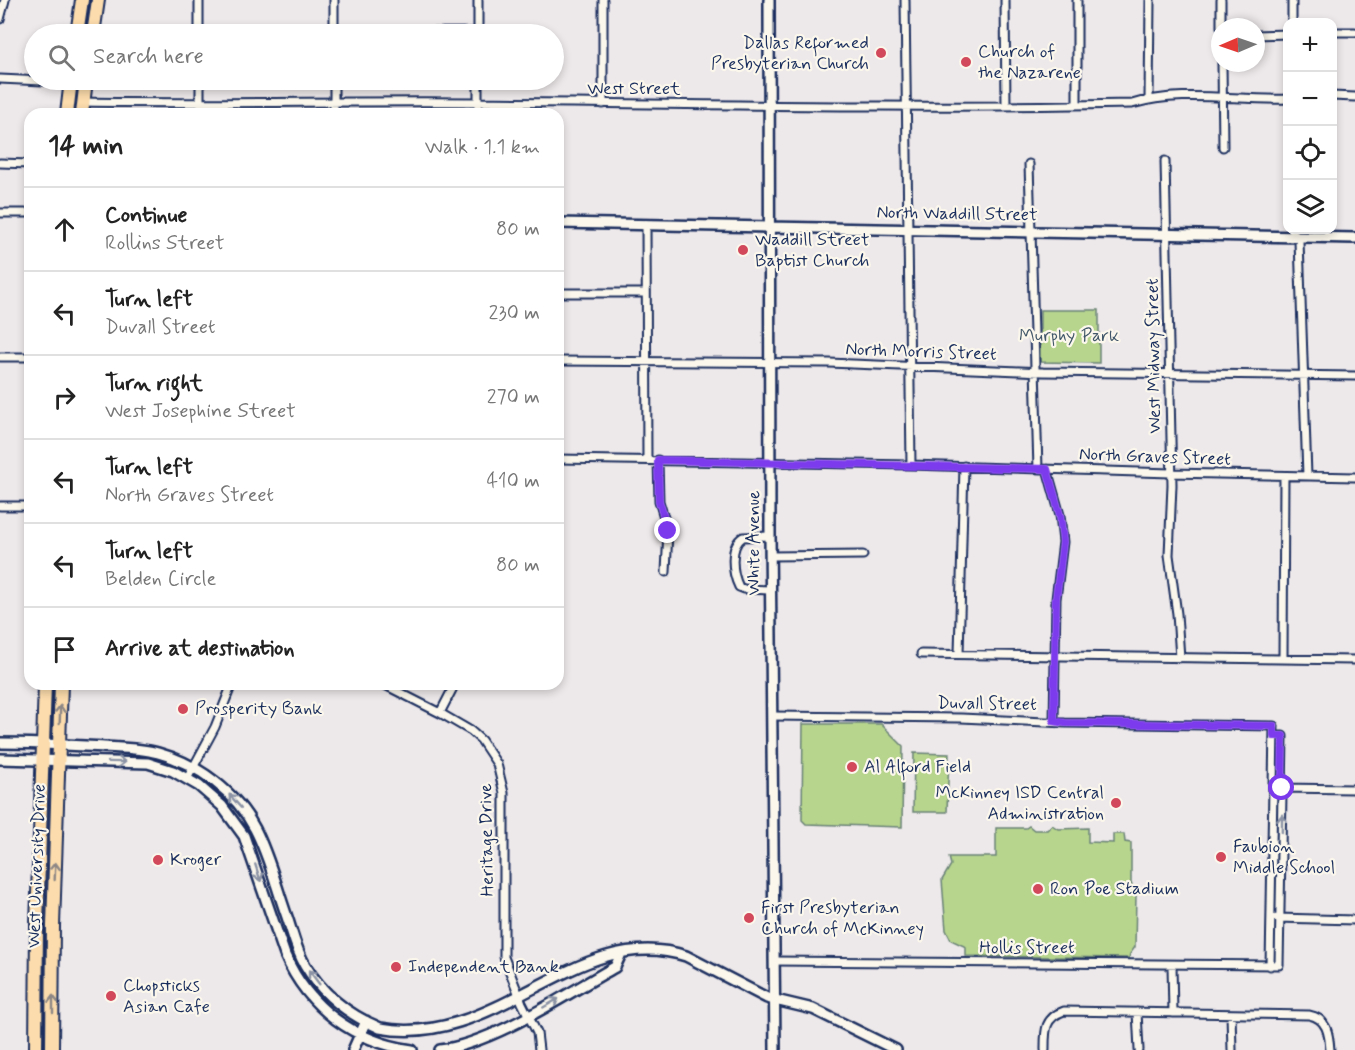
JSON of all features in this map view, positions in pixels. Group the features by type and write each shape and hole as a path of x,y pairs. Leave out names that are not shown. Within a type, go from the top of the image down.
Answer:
{"highway":[{"path":"78,24 82,0"},
{"path":"94,24 98,0"},
{"path":"68,108 70,90"},
{"path":"83,108 84,90"},
{"name":"West University Drive","path":"36,1050 37,936 45,690"},
{"name":"West University Drive","path":"52,1050 61,690"}],"street":[{"path":"0,19 4,0"},
{"path":"199,0 199,24"},
{"path":"334,0 334,24"},
{"path":"477,0 478,24"},
{"path":"603,0 603,104"},
{"name":"White Avenue","path":"769,0 770,536 775,1050"},
{"path":"905,0 911,465"},
{"path":"1005,0 1006,106"},
{"path":"1077,0 1077,105"},
{"path":"1149,99 1150,0"},
{"path":"1221,0 1221,18"},
{"path":"1292,0 1292,18"},
{"path":"1337,32 1355,32"},
{"path":"1265,35 1283,34"},
{"path":"1222,72 1223,147"},
{"path":"0,79 24,79"},
{"path":"200,90 200,104"},
{"path":"334,90 334,108"},
{"path":"478,90 478,108"},
{"name":"West Street","path":"83,108 334,102 1006,106 1132,104 1149,99 1183,96 1283,99"},
{"path":"1337,96 1355,97"},
{"name":"West Midway Street","path":"1165,161 1171,474 1169,555 1178,614 1180,658"},
{"path":"0,163 24,164"},
{"path":"1029,165 1035,371 1043,469 1060,515 1063,542 1056,599 1054,721"},
{"path":"0,213 24,213"},
{"name":"North Waddill Street","path":"564,223 1166,234 1283,233"},
{"path":"646,224 647,460"},
{"path":"1295,234 1299,241 1307,476"},
{"name":"North Waddill Street","path":"1306,234 1355,238"},
{"path":"564,293 646,293"},
{"path":"0,357 24,357"},
{"name":"North Morris Street","path":"564,361 770,363 1169,374 1355,376"},
{"name":"North Graves Street","path":"564,459 964,466 1171,474 1355,477"},
{"path":"658,460 659,501 668,531 666,572"},
{"path":"959,654 964,466"},
{"path":"1283,659 1284,476"},
{"path":"0,506 24,506"},
{"path":"770,536 744,537 736,545 734,569 740,586 744,589 771,590"},
{"path":"771,556 863,555"},
{"path":"921,654 1355,660"},
{"path":"187,779 215,728 230,690"},
{"name":"Heritage Drive","path":"395,690 458,722 481,740 495,759 504,793 504,951 507,967 537,1034 539,1050"},
{"path":"440,713 452,690"},
{"name":"Duvall Street","path":"772,716 1274,726 1274,736"},
{"path":"1270,966 1274,736 1283,736 1281,918"},
{"path":"1,743 59,744 144,750 193,767 230,795 256,830 297,945 310,973 338,1004 366,1021 387,1030 444,1035 469,1029"},
{"path":"0,759 148,763 173,771 187,779 215,799 240,828 255,863 285,954 298,979 320,1007 359,1035 381,1047 412,1050"},
{"path":"1273,788 1355,789"},
{"path":"1272,918 1355,920"},
{"name":"Hollis Street","path":"774,961 1270,966 1280,965 1281,918"},
{"path":"486,1022 609,957 644,951 672,951 774,1001 813,1009 896,1050"},
{"path":"440,1050 475,1041 529,1016 615,966 620,956"},
{"path":"1173,965 1173,1013"},
{"path":"1045,1050 1046,1025 1049,1020 1064,1011 1315,1016 1328,1030 1330,1050"},
{"path":"1137,1012 1139,1050"},
{"path":"1232,1014 1233,1050"},
{"path":"352,1050 366,1021"},
{"path":"381,1047 387,1030"}],"green space":[{"name":"Murphy Park","path":"1040,310 1099,310 1099,363 1040,362"},
{"name":"Al Alford Field","path":"803,724 881,724 903,746 902,827 806,824 802,820"},
{"path":"914,753 949,754 947,812 913,812"},
{"name":"Ron Poe Stadium","path":"1052,825 1058,829 1088,828 1088,842 1113,843 1113,834 1124,834 1125,842 1131,843 1131,883 1136,894 1135,947 1129,958 966,956 966,947 951,940 946,930 942,880 951,865 949,857 996,857 996,828 1026,828 1029,826 1034,830 1047,830"}],"place":[{"name":"Dallas Reformed Presbyterian Church","path":"881,53"},
{"name":"Church of the Nazarene","path":"966,62"},
{"name":"Waddill Street Baptist Church","path":"743,250"},
{"name":"Prosperity Bank","path":"183,709"},
{"name":"Al Alford Field","path":"852,767"},
{"name":"McKinney ISD Central Administration","path":"1116,803"},
{"name":"Faubion Middle School","path":"1221,857"},
{"name":"Kroger","path":"158,860"},
{"name":"Ron Poe Stadium","path":"1038,889"},
{"name":"First Presbyterian Church of McKinney","path":"749,918"},
{"name":"Independent Bank","path":"396,967"},
{"name":"Chopsticks Asian Cafe","path":"111,996"}],"route":[{"path":"668,531 659,501 658,460 1047,469 1060,515 1063,542 1056,599 1054,721 1274,726 1274,736 1283,736 1282,788"}]}
